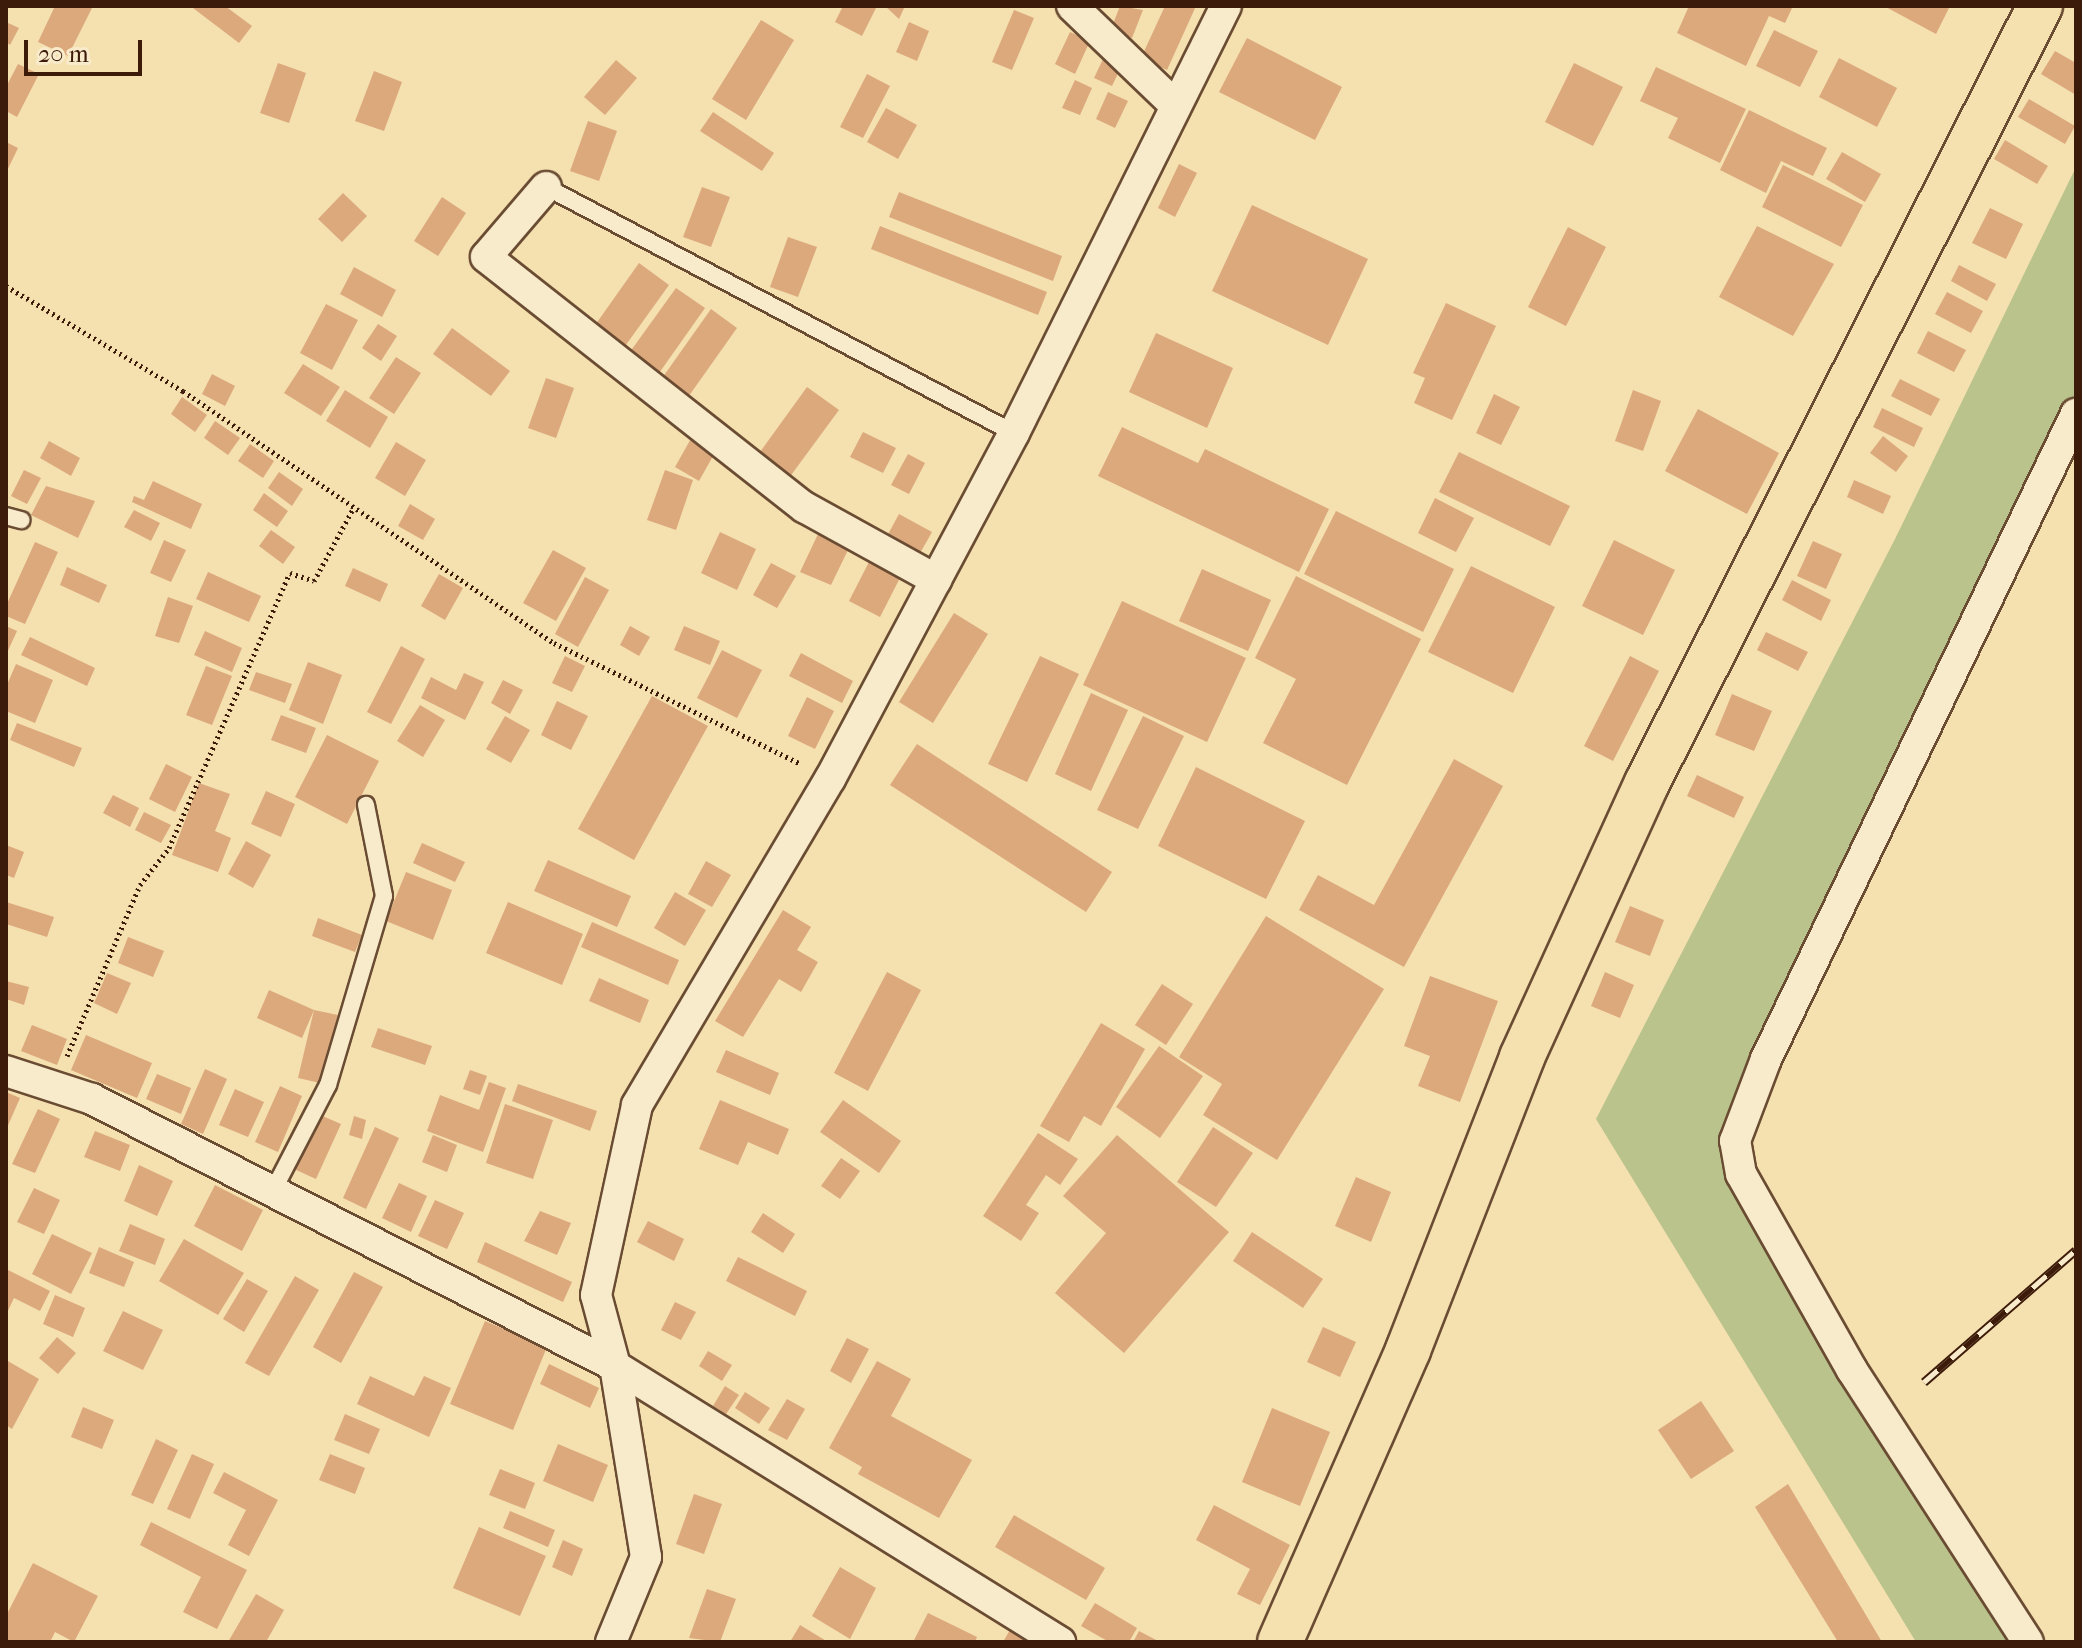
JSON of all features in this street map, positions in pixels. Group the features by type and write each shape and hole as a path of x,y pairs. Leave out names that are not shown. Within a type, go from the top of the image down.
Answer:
{"main road":[{"path":"1280,1642 1408,1350 1522,1057 1647,783 2040,6"}],"street":[{"path":"1072,6 1176,106"},
{"path":"611,1642 646,1557 615,1366 596,1295 637,1105 830,779 1014,433 1226,6"},
{"path":"546,187 486,257 804,507 936,580"},
{"path":"2028,1642 1852,1370 1741,1174 1735,1141 1766,1059 2076,414"},
{"path":"6,1071 56,1087 274,1189 615,1366 1060,1642"}],"lane":[{"path":"546,187 1014,433"},
{"path":"274,1189 328,1085 384,896 366,805"}],"path":[{"path":"6,286 183,391 554,643 830,779"},
{"path":"56,1087 140,885 169,848 290,573 314,581 353,509"}],"green space":[{"path":"2076,167 2076,414 1735,1141 2028,1642 1916,1642 1596,1119 1895,539"}],"building":[{"path":"55,6 92,8 68,56 38,42"},
{"path":"225,6 252,26 239,43 193,8"},
{"path":"843,6 877,6 862,36 835,22"},
{"path":"885,6 905,6 899,19"},
{"path":"1120,6 1143,10 1132,38 1111,29"},
{"path":"1165,6 1196,6 1167,70 1141,58"},
{"path":"1689,6 1793,6 1785,23 1769,16 1746,66 1677,33"},
{"path":"1884,6 1950,6 1936,34"},
{"path":"1014,10 1034,18 1012,70 992,62"},
{"path":"761,20 794,40 746,120 712,99"},
{"path":"6,22 19,28 10,45 6,42"},
{"path":"909,22 929,31 917,61 896,52"},
{"path":"1774,30 1818,51 1800,87 1756,66"},
{"path":"1070,32 1090,41 1075,74 1055,64"},
{"path":"1247,38 1342,87 1315,140 1219,92"},
{"path":"2055,51 2076,63 2076,95 2041,74"},
{"path":"1104,57 1122,65 1112,86 1094,78"},
{"path":"1839,58 1897,88 1877,127 1819,97"},
{"path":"616,60 637,78 605,115 584,97"},
{"path":"278,63 306,73 289,123 260,113"},
{"path":"1574,63 1623,87 1593,146 1545,122"},
{"path":"18,64 39,74 17,117 6,111 6,87"},
{"path":"1656,67 1746,109 1720,163 1668,138 1678,118 1640,101"},
{"path":"374,71 402,82 384,131 355,121"},
{"path":"867,74 890,86 863,138 840,127"},
{"path":"1075,80 1092,88 1080,115 1062,108"},
{"path":"1108,92 1128,101 1115,128 1096,119"},
{"path":"2029,99 2075,126 2065,144 2018,117"},
{"path":"886,108 917,125 898,159 867,142"},
{"path":"1749,110 1827,148 1813,176 1781,161 1766,193 1720,170"},
{"path":"713,112 774,153 762,171 700,131"},
{"path":"588,121 617,131 599,181 570,171"},
{"path":"2005,140 2048,166 2037,184 1994,159"},
{"path":"6,142 18,148 6,173"},
{"path":"1842,152 1881,174 1865,202 1826,179"},
{"path":"1179,164 1197,173 1175,217 1158,208"},
{"path":"1783,165 1863,205 1841,247 1762,207"},
{"path":"702,187 730,197 711,247 683,237"},
{"path":"899,192 1062,256 1053,281 889,217"},
{"path":"343,193 367,216 342,242 318,219"},
{"path":"442,197 466,213 438,256 414,241"},
{"path":"1252,205 1368,259 1328,345 1212,291"},
{"path":"1990,208 2023,224 2006,259 1972,243"},
{"path":"880,226 1047,292 1038,315 871,249"},
{"path":"1757,226 1834,264 1793,336 1719,297"},
{"path":"1568,227 1606,247 1566,326 1528,307"},
{"path":"788,237 817,247 798,297 770,287"},
{"path":"639,263 669,285 623,349 593,328"},
{"path":"1959,265 1996,284 1987,301 1951,281"},
{"path":"354,267 396,290 382,317 340,294"},
{"path":"676,288 705,308 657,376 627,356"},
{"path":"1947,292 1983,311 1971,333 1935,314"},
{"path":"1446,303 1496,326 1452,420 1414,403 1425,378 1413,373"},
{"path":"326,304 358,320 332,370 300,353"},
{"path":"711,309 737,328 686,400 660,381"},
{"path":"378,324 397,336 381,361 362,348"},
{"path":"452,328 510,371 491,396 433,354"},
{"path":"1928,331 1966,350 1954,372 1917,353"},
{"path":"1156,333 1233,368 1207,428 1129,392"},
{"path":"396,357 421,373 394,414 369,398"},
{"path":"303,364 340,387 321,416 284,393"},
{"path":"212,374 235,386 225,406 202,394"},
{"path":"546,378 574,388 556,438 528,428"},
{"path":"1900,379 1940,399 1931,416 1891,396"},
{"path":"807,387 839,410 786,482 755,459"},
{"path":"345,390 388,417 370,448 326,421"},
{"path":"1633,390 1661,401 1643,451 1615,441"},
{"path":"1494,394 1520,407 1501,445 1476,433"},
{"path":"182,397 207,415 195,432 171,414"},
{"path":"1882,408 1923,428 1914,447 1873,427"},
{"path":"1698,409 1779,453 1747,514 1665,471"},
{"path":"215,421 240,438 228,455 204,438"},
{"path":"1122,427 1198,463 1205,449 1329,509 1299,572 1098,476"},
{"path":"863,432 896,448 883,473 850,457"},
{"path":"693,435 717,449 699,481 675,467"},
{"path":"1883,436 1908,456 1896,472 1870,453"},
{"path":"49,441 80,458 71,476 40,458"},
{"path":"396,442 426,460 405,496 375,478"},
{"path":"250,444 274,461 263,478 238,461"},
{"path":"1459,452 1570,506 1550,546 1439,492"},
{"path":"908,454 925,463 909,494 891,485"},
{"path":"24,470 41,478 27,504 11,496"},
{"path":"665,470 693,480 676,530 647,520"},
{"path":"279,472 303,489 292,506 268,488"},
{"path":"1854,480 1891,496 1883,514 1847,497"},
{"path":"153,481 202,504 191,529 132,502 134,496 144,500"},
{"path":"46,486 95,501 78,538 31,515"},
{"path":"264,493 288,511 277,527 253,510"},
{"path":"1435,498 1474,518 1456,552 1418,533"},
{"path":"410,504 435,519 423,540 398,526"},
{"path":"134,510 160,523 151,541 124,527"},
{"path":"1336,511 1454,569 1423,632 1304,574"},
{"path":"899,514 932,532 919,555 886,538"},
{"path":"271,530 295,547 283,564 259,546"},
{"path":"720,532 756,549 737,590 701,573"},
{"path":"818,534 849,548 831,585 800,572"},
{"path":"164,540 186,550 171,582 150,573"},
{"path":"1614,540 1675,570 1643,635 1582,606"},
{"path":"1813,541 1842,554 1826,589 1797,576"},
{"path":"35,542 58,552 25,624 6,616 6,606"},
{"path":"553,550 586,568 556,621 523,603"},
{"path":"870,560 901,576 880,617 849,601"},
{"path":"771,563 796,576 777,608 753,595"},
{"path":"1471,566 1555,607 1513,693 1428,652"},
{"path":"67,567 107,585 99,603 60,585"},
{"path":"353,568 388,584 380,602 345,586"},
{"path":"1202,569 1271,600 1248,651 1179,621"},
{"path":"208,572 261,596 249,622 196,599"},
{"path":"439,574 463,588 445,620 421,606"},
{"path":"1296,576 1421,639 1347,785 1263,743 1296,679 1255,658"},
{"path":"585,577 609,590 578,647 555,634"},
{"path":"1792,580 1831,600 1821,621 1782,600"},
{"path":"168,597 193,606 179,643 155,636"},
{"path":"1122,601 1246,658 1207,742 1083,685"},
{"path":"954,613 988,634 933,723 899,702"},
{"path":"6,626 17,631 6,655"},
{"path":"630,626 650,637 639,656 620,645"},
{"path":"684,626 720,641 710,665 674,650"},
{"path":"205,631 242,648 232,672 194,655"},
{"path":"1766,632 1808,652 1798,671 1757,650"},
{"path":"30,637 95,668 87,686 21,655"},
{"path":"401,646 425,659 391,724 367,712"},
{"path":"722,650 762,670 737,718 697,698"},
{"path":"801,653 853,681 842,703 789,676"},
{"path":"565,656 585,666 572,692 552,683"},
{"path":"1040,656 1079,674 1027,782 988,764"},
{"path":"1630,656 1659,671 1613,761 1584,746"},
{"path":"308,662 342,675 323,724 289,710"},
{"path":"16,664 53,680 35,723 6,711 6,687"},
{"path":"206,666 232,676 212,725 186,715"},
{"path":"256,672 292,684 285,703 249,690"},
{"path":"464,673 484,682 465,720 421,698 431,677 456,690"},
{"path":"503,680 523,690 510,714 491,703"},
{"path":"1091,693 1128,710 1091,791 1055,774"},
{"path":"1732,694 1772,711 1754,751 1715,735"},
{"path":"652,696 708,726 634,860 578,829"},
{"path":"807,697 834,711 815,749 788,736"},
{"path":"557,701 588,716 571,750 541,735"},
{"path":"420,705 445,720 423,757 397,741"},
{"path":"281,715 316,728 306,753 271,740"},
{"path":"505,716 530,730 511,763 486,749"},
{"path":"1143,716 1184,736 1138,829 1097,810"},
{"path":"17,723 82,748 74,767 10,740"},
{"path":"327,735 379,761 347,824 295,797"},
{"path":"917,744 1112,872 1086,912 890,785"},
{"path":"1454,759 1503,786 1404,967 1299,910 1318,875 1374,905"},
{"path":"166,764 192,777 175,812 149,799"},
{"path":"1196,767 1305,821 1266,899 1158,846"},
{"path":"1697,775 1744,797 1734,818 1687,796"},
{"path":"199,783 230,794 215,831 231,838 218,872 172,855"},
{"path":"266,791 295,804 281,837 251,824"},
{"path":"113,795 139,808 130,827 103,813"},
{"path":"144,812 171,825 161,843 135,830"},
{"path":"246,841 271,855 253,888 228,874"},
{"path":"422,843 465,862 455,882 413,863"},
{"path":"6,845 24,852 14,878 6,875"},
{"path":"548,860 631,896 617,927 534,891"},
{"path":"706,861 731,875 712,907 688,894"},
{"path":"406,872 452,890 433,940 386,921"},
{"path":"675,892 706,910 685,946 654,928"},
{"path":"6,902 54,917 47,937 6,924"},
{"path":"508,902 583,934 562,985 486,953"},
{"path":"1630,906 1664,920 1650,956 1615,942"},
{"path":"783,910 811,927 797,950 818,962 801,992 779,979 743,1037 715,1021"},
{"path":"1266,916 1384,989 1277,1160 1203,1115 1222,1084 1179,1057"},
{"path":"318,918 362,935 355,952 312,936"},
{"path":"592,922 679,960 668,985 581,947"},
{"path":"128,937 164,951 153,977 118,963"},
{"path":"887,972 921,990 868,1091 834,1073"},
{"path":"1605,972 1634,985 1620,1018 1591,1006"},
{"path":"107,973 131,983 117,1014 94,1003"},
{"path":"1430,976 1498,1001 1460,1102 1418,1086 1430,1056 1404,1046"},
{"path":"599,978 649,1000 640,1023 589,1001"},
{"path":"6,981 29,987 24,1005 6,999"},
{"path":"1162,984 1193,1004 1166,1045 1135,1025"},
{"path":"269,990 314,1010 302,1038 257,1018"},
{"path":"314,1010 338,1015 320,1083 298,1078"},
{"path":"1101,1023 1145,1049 1101,1126 1084,1116 1069,1142 1040,1126"},
{"path":"32,1025 67,1039 57,1065 21,1051"},
{"path":"378,1028 432,1046 425,1065 371,1047"},
{"path":"86,1035 152,1063 137,1098 71,1070"},
{"path":"1159,1046 1203,1076 1160,1138 1116,1107"},
{"path":"726,1050 779,1073 770,1095 716,1072"},
{"path":"205,1069 227,1079 203,1134 181,1124"},
{"path":"470,1070 487,1076 480,1095 463,1089"},
{"path":"157,1074 191,1088 181,1114 146,1099"},
{"path":"489,1082 506,1088 483,1152 427,1131 440,1095 479,1110"},
{"path":"518,1084 597,1111 590,1131 512,1101"},
{"path":"280,1086 302,1096 278,1152 255,1142"},
{"path":"235,1089 264,1102 248,1137 219,1125"},
{"path":"6,1092 20,1098 6,1130"},
{"path":"720,1100 789,1129 778,1155 748,1142 738,1165 699,1149"},
{"path":"843,1100 901,1141 879,1173 820,1132"},
{"path":"505,1104 553,1120 533,1179 486,1163"},
{"path":"38,1109 60,1119 35,1173 12,1164"},
{"path":"318,1114 341,1124 316,1179 294,1169"},
{"path":"354,1116 366,1120 362,1139 349,1135"},
{"path":"375,1127 399,1138 366,1209 343,1198"},
{"path":"1213,1127 1253,1153 1216,1207 1177,1182"},
{"path":"95,1131 130,1145 120,1171 84,1157"},
{"path":"1038,1133 1078,1159 1060,1185 1046,1175 1026,1205 1039,1213 1021,1241 983,1216"},
{"path":"433,1135 457,1145 447,1172 422,1162"},
{"path":"1117,1135 1229,1232 1124,1353 1055,1293 1106,1233 1063,1196"},
{"path":"841,1158 860,1171 840,1199 821,1186"},
{"path":"139,1165 173,1181 157,1216 124,1201"},
{"path":"1356,1177 1391,1192 1371,1242 1335,1226"},
{"path":"399,1183 427,1196 411,1232 382,1218"},
{"path":"215,1185 263,1210 242,1251 194,1226"},
{"path":"34,1188 60,1200 44,1234 17,1222"},
{"path":"435,1200 464,1213 447,1249 418,1236"},
{"path":"540,1211 571,1223 557,1255 524,1241"},
{"path":"763,1213 795,1234 783,1253 751,1232"},
{"path":"648,1221 684,1239 674,1261 637,1242"},
{"path":"130,1224 165,1239 155,1265 119,1251"},
{"path":"1252,1232 1323,1279 1303,1308 1233,1261"},
{"path":"52,1234 92,1253 71,1294 32,1274"},
{"path":"184,1239 244,1273 218,1315 159,1281"},
{"path":"485,1242 572,1282 563,1302 477,1262"},
{"path":"99,1247 134,1262 124,1287 89,1273"},
{"path":"738,1257 807,1291 795,1316 726,1281"},
{"path":"6,1269 50,1291 40,1311 14,1298 6,1315"},
{"path":"354,1272 383,1287 341,1363 313,1347"},
{"path":"295,1276 319,1290 269,1376 245,1363"},
{"path":"247,1279 268,1291 244,1332 223,1319"},
{"path":"55,1295 85,1308 73,1337 43,1324"},
{"path":"675,1302 696,1312 681,1340 661,1330"},
{"path":"123,1311 163,1330 143,1370 103,1351"},
{"path":"485,1321 547,1347 513,1430 450,1404"},
{"path":"1323,1327 1356,1342 1340,1377 1307,1362"},
{"path":"57,1337 76,1353 58,1374 39,1358"},
{"path":"847,1338 869,1349 851,1383 830,1371"},
{"path":"708,1351 732,1365 722,1381 699,1366"},
{"path":"6,1360 39,1379 12,1429 6,1425"},
{"path":"877,1361 911,1379 891,1416 972,1460 939,1518 858,1474 862,1467 829,1448"},
{"path":"549,1364 599,1388 590,1408 540,1384"},
{"path":"370,1376 414,1396 424,1376 451,1388 429,1437 357,1404"},
{"path":"725,1386 739,1395 726,1414 713,1406"},
{"path":"745,1392 770,1408 759,1424 735,1408"},
{"path":"787,1399 805,1409 787,1440 768,1430"},
{"path":"1701,1401 1734,1451 1691,1479 1658,1430"},
{"path":"83,1407 114,1420 102,1449 71,1437"},
{"path":"1272,1408 1330,1432 1300,1506 1242,1482"},
{"path":"345,1414 380,1429 369,1454 334,1440"},
{"path":"156,1439 178,1450 153,1504 131,1495"},
{"path":"558,1444 608,1465 593,1502 543,1481"},
{"path":"192,1454 214,1464 190,1519 167,1509"},
{"path":"330,1454 365,1468 355,1494 319,1480"},
{"path":"500,1469 535,1483 525,1509 489,1495"},
{"path":"224,1472 278,1500 249,1556 228,1545 246,1510 213,1493"},
{"path":"1788,1484 1882,1642 1838,1642 1755,1507"},
{"path":"694,1494 722,1504 704,1554 676,1544"},
{"path":"1214,1505 1290,1545 1260,1605 1237,1594 1250,1569 1196,1540"},
{"path":"510,1511 555,1530 548,1547 503,1528"},
{"path":"1014,1515 1105,1568 1086,1600 995,1547"},
{"path":"151,1522 247,1570 217,1629 183,1612 201,1577 140,1545"},
{"path":"479,1527 546,1556 520,1616 453,1588"},
{"path":"563,1540 583,1549 572,1576 552,1567"},
{"path":"33,1563 98,1596 74,1642 55,1632 50,1642 6,1642 6,1616"},
{"path":"840,1567 876,1588 850,1639 812,1616"},
{"path":"707,1589 736,1599 720,1642 689,1638"},
{"path":"256,1594 284,1610 266,1642 228,1642"},
{"path":"1095,1603 1137,1628 1129,1642 1109,1642 1081,1626"},
{"path":"928,1613 977,1637 975,1642 913,1642"},
{"path":"800,1625 828,1642 790,1642"},
{"path":"1011,1628 1034,1642 1003,1642"},
{"path":"1139,1631 1160,1642 1133,1642"}],"railway":[{"path":"1924,1382 2076,1250"}]}
